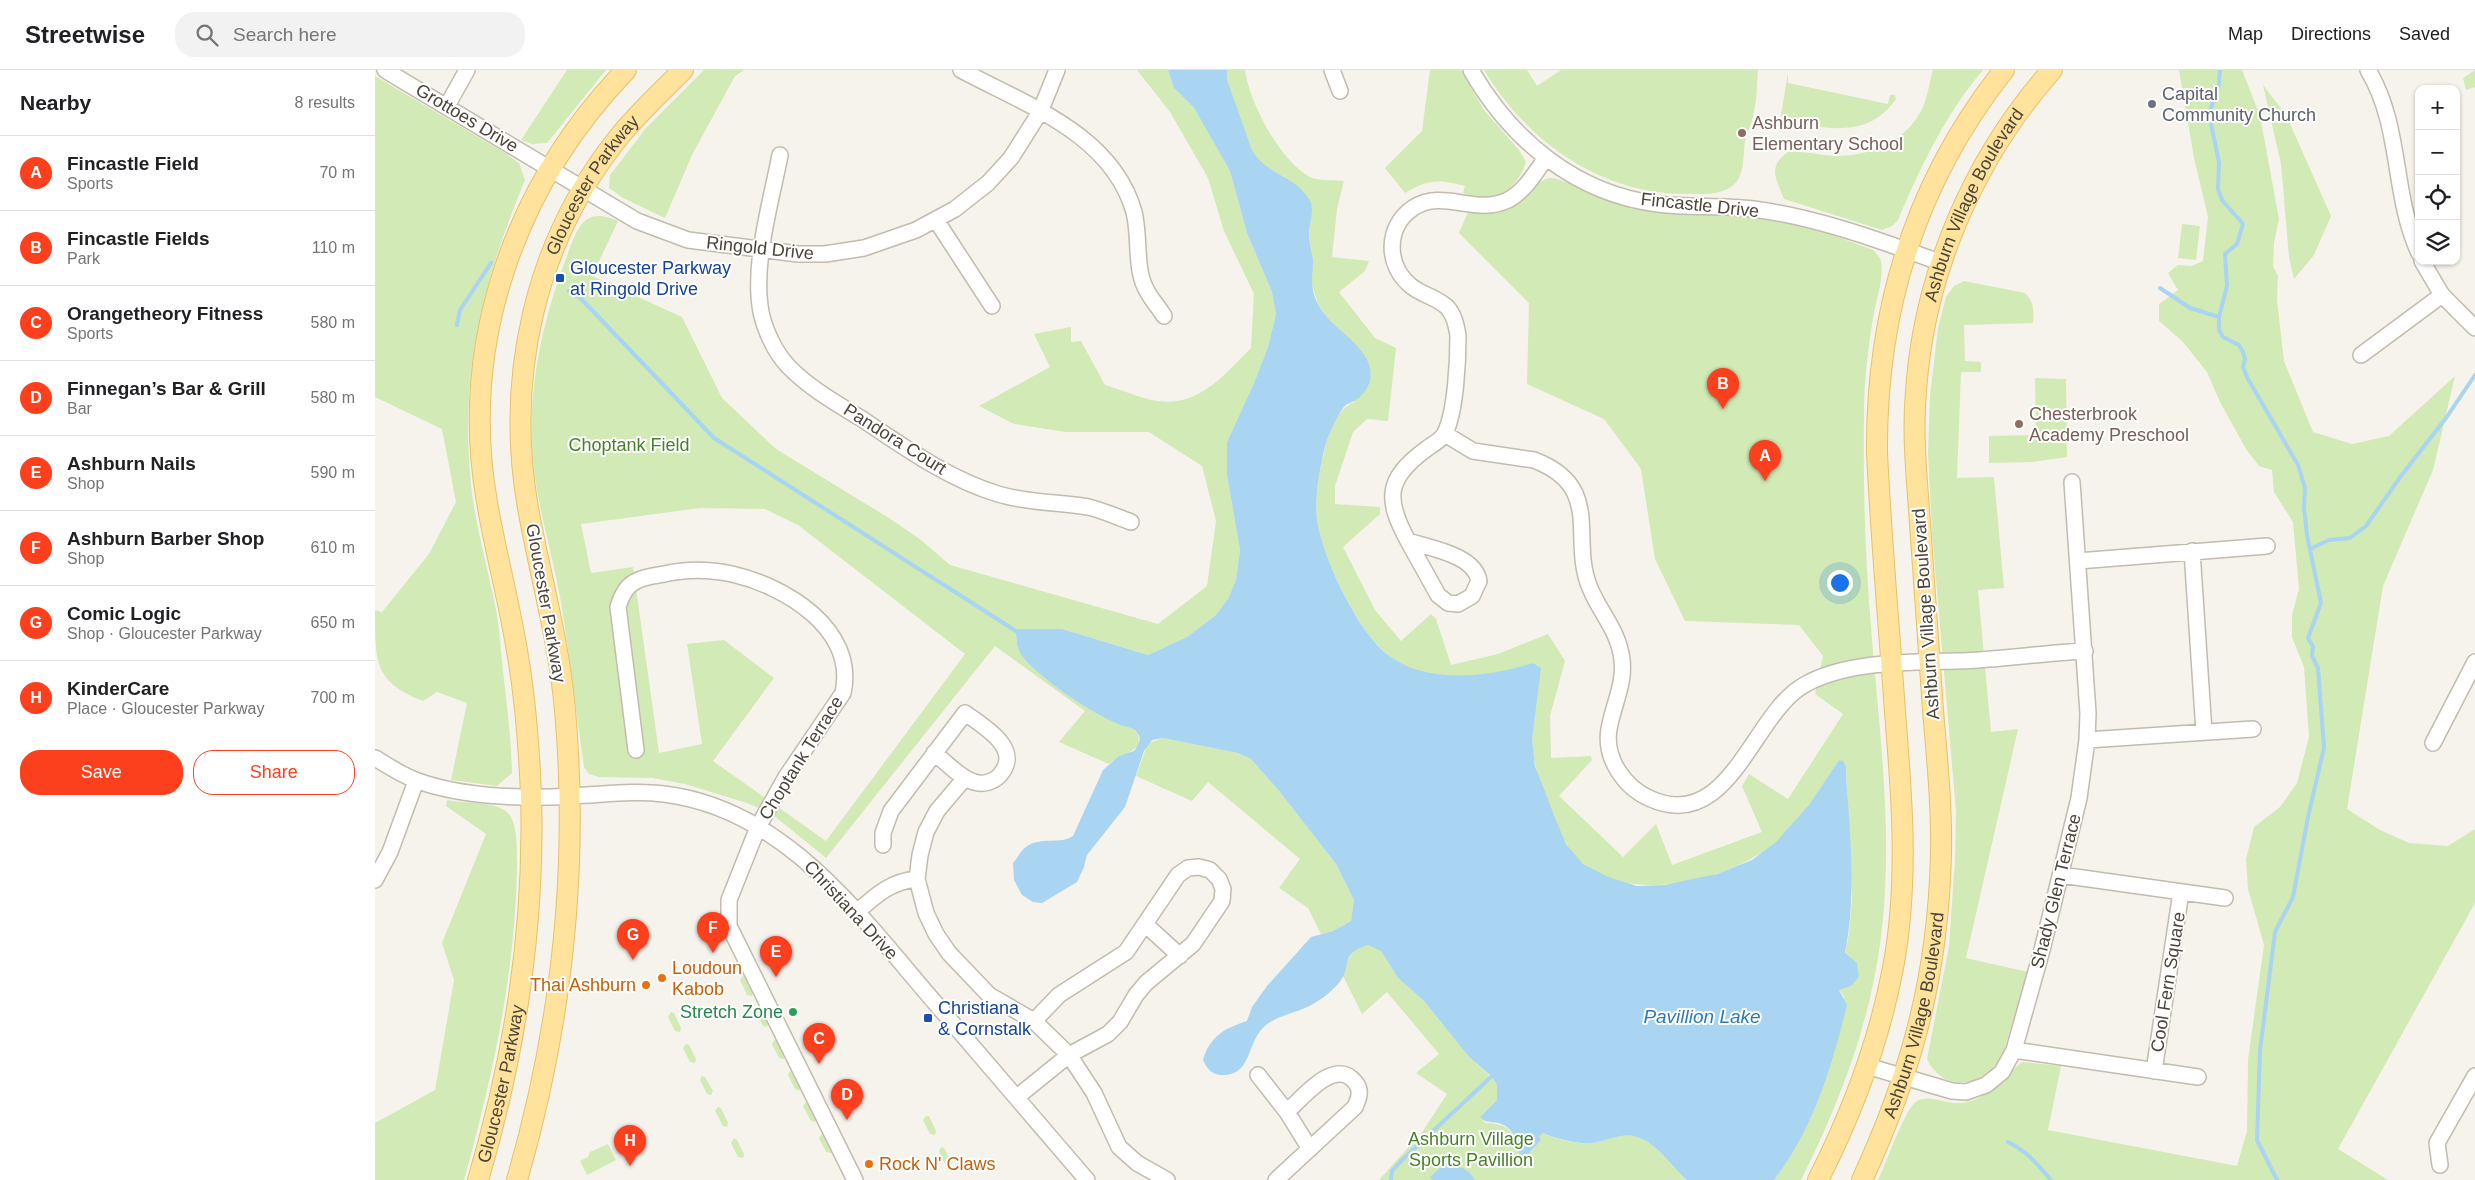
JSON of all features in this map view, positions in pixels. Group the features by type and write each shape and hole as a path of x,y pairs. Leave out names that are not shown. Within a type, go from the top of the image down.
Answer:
{"main road":[{"name":"Gloucester Parkway","path":"479,1180 506,1075 519,997 529,914 531,796 526,722 518,655 487,502 482,461 480,392 488,327 512,247 549,167 580,122 626,70"},
{"name":"Gloucester Parkway","path":"517,1180 539,1099 562,965 569,796 565,708 547,593 528,507 521,448 521,390 529,335 544,272 558,235 583,189 617,139 646,105 683,70"},
{"name":"Ashburn Village Boulevard","path":"1818,1180 1849,1115 1867,1066 1882,1016 1893,967 1902,886 1902,805 1880,511 1877,426 1887,330 1906,250 1931,187 1948,153 1977,106 2004,70"},
{"name":"Ashburn Village Boulevard","path":"1862,1180 1905,1078 1917,1038 1933,954 1940,886 1941,813 1918,497 1915,392 1921,343 1935,283 1963,208 1993,149 2029,97 2052,70"}],"street":[{"name":"Grottoes Drive","path":"385,70 549,167"},
{"path":"447,106 467,70"},
{"path":"961,70 1040,112 1084,139 1106,159 1122,182 1134,213 1144,286 1164,316"},
{"name":"Ringold Drive","path":"549,167 621,212 654,228 688,240 798,254 847,252 886,242 936,220 968,198 999,173 1020,146 1040,112 1057,70"},
{"path":"1331,70 1340,91"},
{"name":"Fincastle Drive","path":"1471,70 1503,118 1522,138 1546,158 1585,182 1628,198 1657,204 1753,209 1807,220 1906,250 1942,264"},
{"path":"2368,70 2384,104 2391,128 2406,216 2415,242"},
{"name":"Pandora Court","path":"780,155 759,282 761,314 768,334 779,354 800,378 898,443 971,484 1020,499 1089,508 1131,522"},
{"path":"1408,541 1465,560 1474,567 1479,581 1472,596 1458,604 1444,601 1438,595 1408,541 1394,512 1392,496 1395,482 1400,472 1445,434 1454,398 1458,344 1456,324 1448,309 1441,302 1413,288 1397,271 1391,250 1395,229 1410,210 1430,201 1450,200 1480,207 1508,200 1529,182 1546,158"},
{"path":"936,220 992,306"},
{"path":"2425,265 2442,295 2475,328"},
{"path":"2361,355 2442,295"},
{"path":"1445,434 1473,451 1543,463 1559,474 1573,491 1580,506 1583,523 1583,562 1586,577 1597,602 1612,625 1622,656 1622,684 1610,726 1610,750 1622,776 1642,795 1657,802 1675,805 1708,796 1728,779 1778,708 1801,687 1833,673 1891,665 2085,651"},
{"name":"Shady Glen Terrace","path":"1867,1066 1952,1091 1965,1092 1986,1085 2002,1072 2014,1050 2061,875 2081,790 2087,740 2085,651 2072,482"},
{"path":"2078,561 2267,546"},
{"path":"2191,551 2204,732"},
{"name":"Choptank Terrace","path":"636,750 618,607 622,596 629,587 638,581 658,575 685,571 709,571 755,581 809,611 826,627 839,646 846,680 843,692 786,777 758,827 729,900 729,926 855,1180"},
{"path":"2433,743 2475,662"},
{"path":"883,845 883,833 891,811 934,753 965,712 997,736 1005,746 1007,758 1005,769 997,778 986,783 975,783 965,778 934,753"},
{"path":"2087,740 2253,729"},
{"name":"Christiana Drive","path":"375,758 416,781 455,791 531,796 622,793 663,794 720,809 758,827 794,851 830,883 1087,1180"},
{"path":"965,778 931,822 922,843 917,879 926,913 936,934 949,953 989,995 1034,1021 1069,1055 1095,1093 1119,1147 1137,1162 1167,1180"},
{"path":"375,880 393,846 416,781"},
{"path":"1017,1098 1069,1055 1108,1034 1120,1022 1132,1000 1146,983 1193,944 1222,901 1223,890 1219,878 1210,870 1199,867 1188,868 1178,875 1134,943 1117,959 1059,995 1034,1021"},
{"name":"Cool Fern Square","path":"2061,875 2225,898"},
{"path":"857,912 879,893 896,882 917,879"},
{"name":"Cool Fern Square","path":"2154,1071 2181,892"},
{"path":"1145,926 1179,956"},
{"name":"Cool Fern Square","path":"2014,1050 2199,1077"},
{"path":"1277,1180 1355,1107 1359,1097 1358,1086 1351,1076 1340,1072 1329,1075 1287,1112"},
{"path":"1258,1075 1287,1112 1310,1149"},
{"path":"2440,1166 2437,1143 2473,1082"}],"green space":[{"path":"567,70 606,70 547,143 532,144 521,140"},
{"path":"704,70 744,70 735,76 692,155 665,218 623,198 609,188 610,175 647,127"},
{"name":"Choptank Field","path":"1137,70 1168,70 1174,88 1194,108 1230,171 1247,233 1272,292 1276,314 1268,347 1227,442 1227,475 1240,550 1236,580 1228,599 1216,615 1187,637 1148,655 1062,629 1019,629 1016,632 1016,641 1044,677 1089,708 1120,725 1131,727 1138,734 1139,744 1136,748 1109,764 1059,742 1085,711 995,646 826,858 772,814 747,803 685,784 652,778 599,777 589,774 584,767 561,602 536,485 532,445 533,397 545,325 567,256 579,228 584,222 597,216 618,221 592,276 682,317 722,398 776,449 889,518 921,540 950,565 1158,624 1207,586 1216,521 1202,466 1149,432 1066,432 1014,424 979,406 1050,367 1034,334 1071,327 1071,342 1081,341 1105,385 1157,401 1172,402 1186,399 1210,387 1251,348 1254,294 1224,231 1208,178 1170,112","holes":["700,508 765,509 798,525 965,654 826,841 713,761 774,678 724,640 687,644 702,744 659,753 633,567 591,573 581,524"]},
{"path":"1227,70 1245,70 1259,114 1277,145 1299,169 1313,178 1344,181 1337,209 1332,257 1369,261 1365,271 1339,292 1375,338 1396,348 1388,421 1367,419 1353,432 1335,486 1335,504 1380,507 1380,514 1343,547 1375,610 1401,641 1431,614 1436,619 1451,665 1498,654 1548,634 1565,661 1550,716 1551,758 1591,756 1592,760 1559,796 1623,857 1656,824 1672,865 1762,832 1742,786 1749,774 1788,799 1843,714 1815,694 1823,656 1799,625 1685,621 1655,559 1641,469 1604,419 1527,384 1529,303 1459,233 1468,212 1489,213 1502,211 1515,203 1534,186 1551,178 1567,182 1603,199 1636,208 1673,213 1747,216 1783,220 1817,229 1873,250 1880,258 1882,268 1881,282 1868,353 1864,401 1864,466 1867,574 1886,821 1885,898 1876,969 1861,1032 1841,1092 1801,1180 1774,1180 1801,1138 1811,1116 1828,1069 1840,1021 1844,997 1839,989 1849,933 1852,899 1846,767 1839,760 1793,826 1774,844 1752,858 1726,870 1696,879 1666,884 1636,884 1608,878 1584,864 1566,843 1554,821 1543,792 1533,751 1532,736 1535,716 1533,663 1478,675 1439,675 1403,665 1388,655 1377,644 1354,612 1333,572 1325,552 1317,519 1319,480 1327,441 1340,413 1354,402 1364,354 1326,316 1318,304 1310,278 1313,261 1309,236 1312,206 1300,189 1268,168 1257,158 1252,150 1226,80"},
{"path":"1430,70 1461,70 1484,110 1519,150 1526,162 1516,181 1502,194 1493,197 1473,197 1463,193 1465,186 1441,181 1420,185 1405,193 1385,168 1422,131"},
{"path":"1484,70 1527,70 1537,86 1561,70 1758,70 1757,93 1752,122 1745,141 1743,167 1740,177 1728,189 1710,194 1691,194 1659,192 1628,186 1598,175 1571,160 1546,142 1502,96"},
{"path":"1933,70 1983,70 1957,104 1925,161 1898,220 1892,226 1882,230 1784,199 1775,173 1775,168 1781,157 1788,152 1847,156 1884,146 1914,122 1927,96"},
{"path":"2179,70 2242,70 2260,116 2279,219 2274,243 2273,266 2278,276 2277,300 2284,361 2313,432 2352,444 2389,436 2455,376 2433,470 2383,586 2347,809 2380,830 2409,843 2448,846 2475,829 2475,903 2338,1149 2388,1180 1878,1180 1901,1125 1917,1101 1927,1098 1954,1103 1969,1102 1986,1094 2022,1062 2061,1066 2048,1130 2237,1166 2247,1131 2248,1060 2264,945 2248,889 2246,859 2254,827 2280,807 2297,783 2309,737 2304,667 2292,637 2292,615 2299,589 2293,522 2274,492 2272,470 2259,466 2246,449 2220,402 2207,372 2183,342 2159,321 2159,304 2178,290 2168,273 2178,265 2191,266 2203,261 2208,217 2194,158"},
{"path":"2475,70 2475,87 2466,90 2463,78"},
{"path":"1788,73 1788,83 1888,104 1890,95 1895,95 1896,99 1885,112 1873,121 1860,126 1832,128 1784,123 1781,115"},
{"path":"375,76 505,153 519,163 525,180 510,218 486,292 472,366 469,404 468,444 471,485 476,518 497,615 511,748 512,773 497,786 451,780 467,703 437,692 423,701 407,694 387,678 381,669 378,658 375,610 382,612 429,554 456,502 442,429 375,397"},
{"path":"2263,85 2286,115 2331,216 2314,255 2294,279 2289,257 2281,164"},
{"path":"2182,224 2200,226 2196,260 2178,258"},
{"path":"1964,281 2025,293 2033,306 2033,323 1964,325 1965,361 1981,362 1981,372 1961,372 1957,478 1994,477 2004,588 1978,590 1991,732 2018,729 1966,958 2028,972 2002,1056 1995,1066 1975,1080 1953,1082 1943,1078 1934,1070 1927,1059 1949,946 1956,811 1932,533 1928,453 1930,396 1938,328 1946,297 1954,286"},
{"path":"2035,378 2066,379 2067,457 2032,462 1989,463 1989,436 2036,435"},
{"path":"1163,738 1238,753 1251,759 1280,792 1336,864 1354,900 1351,921 1333,931 1321,934 1308,908 1279,888 1300,859 1208,782 1192,801 1136,776 1148,743"},
{"path":"447,800 496,806 509,814 514,825 517,870 512,949 493,1065 464,1180 375,1180 375,1123 435,1090 454,980 442,943 486,834 446,806"},
{"name":"Ashburn Village Sports Pavillion","path":"1368,944 1381,951 1398,978 1424,1001 1469,1057 1497,1085 1497,1100 1480,1117 1485,1123 1497,1124 1508,1129 1516,1137 1519,1149 1531,1152 1543,1133 1567,1141 1581,1143 1598,1142 1620,1136 1637,1137 1651,1144 1687,1180 1379,1180 1423,1131 1447,1094 1416,1073 1439,1054 1387,992 1362,1014 1343,976 1353,952"},
{"path":"743,976 746,977 753,992 752,996 747,995 740,980"},
{"path":"758,1007 769,1023 767,1027 763,1026 756,1012"},
{"path":"671,1012 674,1013 681,1028 680,1032 675,1031 668,1017"},
{"path":"775,1039 785,1055 784,1059 779,1058 772,1044"},
{"path":"686,1044 689,1045 696,1059 695,1063 690,1062 683,1048"},
{"path":"790,1071 793,1072 801,1087 799,1091 795,1089 788,1075"},
{"path":"702,1076 705,1077 713,1091 711,1095 707,1094 700,1080"},
{"path":"806,1102 809,1103 816,1118 815,1122 811,1121 803,1106"},
{"path":"718,1107 721,1108 728,1123 727,1127 723,1126 715,1111"},
{"path":"926,1116 929,1116 936,1131 935,1135 930,1134 923,1120"},
{"path":"822,1134 825,1135 832,1149 831,1153 826,1152 819,1138"},
{"path":"734,1138 744,1154 743,1158 738,1157 731,1143"},
{"path":"608,1144 616,1160 587,1175 580,1161 588,1157 590,1152"},
{"path":"941,1147 944,1148 952,1163 950,1167 946,1166 939,1151"}],"water":[{"name":"Pavillion Lake","path":"1168,70 1227,70 1227,80 1252,150 1265,165 1304,192 1310,201 1312,213 1309,237 1313,260 1312,287 1315,298 1323,312 1367,359 1371,373 1369,383 1361,396 1347,404 1339,414 1327,440 1318,482 1316,513 1320,536 1343,593 1365,630 1377,644 1388,655 1411,668 1432,673 1462,676 1491,673 1533,663 1541,668 1532,739 1535,766 1566,844 1583,864 1608,877 1637,886 1665,885 1717,874 1752,860 1776,842 1809,805 1839,760 1843,761 1846,767 1851,868 1850,919 1845,953 1857,963 1859,977 1851,986 1839,990 1847,1005 1828,1074 1820,1097 1800,1140 1774,1180 1687,1180 1651,1144 1631,1136 1580,1143 1543,1133 1539,1137 1541,1140 1522,1161 1519,1158 1517,1141 1512,1132 1504,1125 1486,1121 1480,1117 1497,1100 1497,1085 1491,1076 1469,1057 1424,1001 1398,978 1381,951 1368,945 1353,952 1343,978 1327,995 1309,1006 1275,1019 1265,1026 1256,1037 1247,1059 1238,1071 1222,1075 1212,1072 1203,1060 1214,1039 1225,1030 1247,1021 1252,1007 1267,986 1311,937 1333,931 1351,921 1354,900 1336,864 1280,792 1251,759 1238,753 1163,738 1152,740 1144,751 1125,807 1087,855 1077,882 1042,903 1033,902 1022,895 1014,880 1013,863 1024,848 1037,842 1068,839 1073,836 1103,770 1119,756 1134,751 1140,738 1134,729 1107,719 1067,695 1031,666 1019,651 1016,631 1019,629 1062,629 1148,655 1187,637 1216,615 1228,599 1236,580 1240,550 1227,475 1227,442 1268,347 1276,314 1272,292 1247,233 1230,171 1194,108 1174,88"},
{"path":"1450,1159 1467,1170 1475,1180 1433,1180 1430,1177"}],"waterway":[{"path":"2220,70 2219,84 2209,114 2219,162 2218,189 2222,200 2243,224 2237,244 2225,254 2227,286 2219,317 2219,330 2223,337 2239,345 2245,359 2243,367 2248,379 2298,465 2305,488 2304,507 2307,535 2321,603 2308,638 2313,647 2312,656 2318,668 2324,748 2308,817 2293,897 2275,932 2260,1051 2257,1140 2277,1180"},
{"path":"457,325 460,310 491,263"},
{"path":"2160,288 2190,308 2219,317"},
{"path":"569,291 579,297 590,308 714,438 1016,631"},
{"path":"2310,549 2329,540 2350,538 2366,526 2401,476 2446,418 2475,375"},
{"path":"1391,1180 1392,1171 1402,1160 1491,1077"},
{"path":"2008,1142 2027,1154 2051,1180"}],"place":[{"name":"Capital Community Church","path":"2152,104"},
{"name":"Ashburn Elementary School","path":"1742,133"},
{"name":"Gloucester Parkway at Ringold Drive","path":"560,278"},
{"name":"Fincastle Fields","path":"1723,409"},
{"name":"Chesterbrook Academy Preschool","path":"2019,424"},
{"name":"Fincastle Field","path":"1765,481"},
{"name":"Ashburn Barber Shop","path":"713,953"},
{"name":"Comic Logic","path":"633,960"},
{"name":"Ashburn Nails","path":"776,977"},
{"name":"Loudoun Kabob","path":"662,978"},
{"name":"Thai Ashburn","path":"646,985"},
{"name":"Stretch Zone","path":"793,1012"},
{"name":"Christiana & Cornstalk","path":"928,1018"},
{"name":"Orangetheory Fitness","path":"819,1064"},
{"name":"Finnegan’s Bar & Grill","path":"847,1120"},
{"name":"Rock N' Claws","path":"869,1164"},
{"name":"KinderCare","path":"630,1166"}]}
